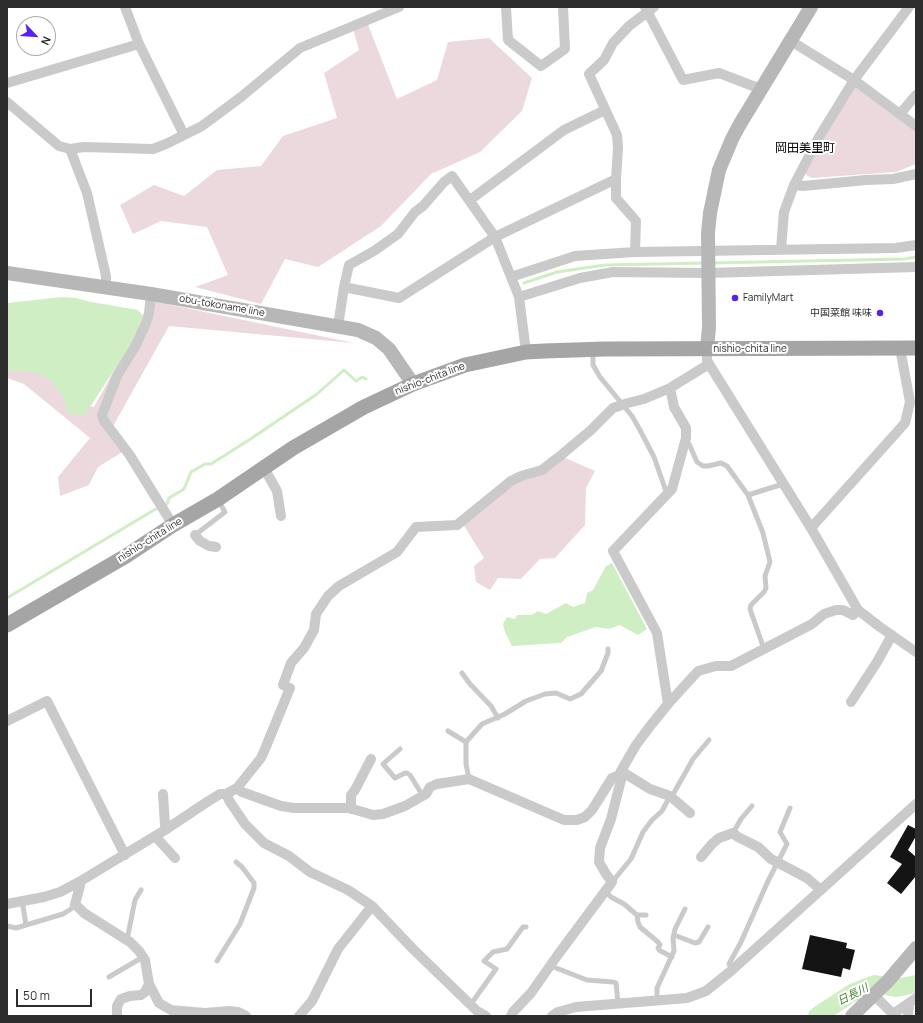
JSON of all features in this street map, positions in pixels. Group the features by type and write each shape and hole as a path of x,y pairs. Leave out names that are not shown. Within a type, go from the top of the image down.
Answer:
{"main road":[{"path":"708,349 708,261 710,213 719,170 732,139 811,7"},
{"name":"obu-tokoname line","path":"7,273 151,294 358,330 380,342 389,349 413,384"},
{"name":"nishio-chita line","path":"7,625 126,556 173,525 218,500 294,448 364,407 413,384 465,365 526,352 592,349 916,348"},
{"path":"852,1016 916,948"}],"street":[{"path":"125,7 139,44 184,135"},
{"path":"7,102 59,146 70,149 84,147 153,148 166,144 208,122 241,97 300,48 399,7"},
{"path":"506,7 508,40 542,66 565,49 563,7"},
{"path":"781,249 784,212 794,185 819,137 854,80 909,7"},
{"path":"635,252 636,221 616,198 618,148 617,135 604,110 589,74 604,60 613,43 649,8 683,80 719,73 761,89"},
{"path":"791,40 854,80 916,126"},
{"path":"7,83 139,44"},
{"path":"900,114 916,95"},
{"path":"470,200 564,130 604,110"},
{"path":"70,149 87,193 106,276 106,287"},
{"path":"794,185 803,186 893,179 916,174"},
{"path":"338,326 348,265 374,252 398,234 415,212 423,206 444,182 452,176 496,237 518,296 526,352"},
{"path":"344,287 399,298 496,237 616,179"},
{"path":"518,296 580,278 613,272 708,261 781,249 896,248 916,245"},
{"path":"512,279 575,256 635,252 708,261 916,267"},
{"path":"151,294 150,314 136,345 117,376 102,415 104,421 129,454 173,525"},
{"path":"810,528 905,423 910,402 900,348"},
{"path":"708,349 707,360 709,364 810,528 858,610 916,652"},
{"path":"7,904 60,892 167,829 220,794 226,794 237,788 261,758 265,749 290,688 283,685 291,663 304,648 314,630 316,614 328,596 339,586 397,552 416,527 456,525 511,481 521,476 542,470 591,430 613,408 644,399 670,388 709,364"},
{"path":"668,704 657,633 613,550 672,489 685,440 686,428 674,407 670,388"},
{"path":"264,468 277,491 281,516"},
{"path":"195,535 200,541 209,546 216,547"},
{"path":"237,788 242,792 281,806 294,808 351,809 373,815 383,814 405,806 426,794 430,788 437,784 469,779 564,820 577,820 585,817 592,810 612,778 620,773 636,744 668,704 698,671 716,666 731,666 812,624 824,614 836,610 843,610 853,615 858,610"},
{"path":"851,702 877,662 892,635"},
{"path":"7,721 47,701 125,854"},
{"path":"351,809 351,795 371,759"},
{"path":"620,773 650,789 671,797 690,813"},
{"path":"511,1016 531,993 612,882 599,862 600,848 612,819 621,780 620,773"},
{"path":"164,794 165,825 167,829"},
{"path":"226,794 245,824 264,843 289,856 310,872 348,890 372,906 413,949 478,1011 486,1016"},
{"path":"552,1016 558,1012 576,1007 687,998 706,991 732,970 916,804"},
{"path":"701,856 719,838 733,833 758,847 771,859 807,878 821,890"},
{"path":"155,836 175,858"},
{"path":"79,882 80,886 75,904 84,913 126,940 139,951 148,972 149,984 158,1003 166,1008 205,1013 229,1011 238,1012 246,1016"},
{"path":"299,1016 312,1001 338,949 372,906"},
{"path":"117,1016 117,1006 121,999 141,995 145,992 149,984"},
{"path":"880,988 893,1014 912,1001"},
{"path":"908,1016 912,1001"}],"lane":[{"path":"592,349 596,370 632,416 654,457 667,494"},
{"path":"685,440 688,438 691,441 697,453"},
{"path":"685,440 689,444 697,462 703,466 721,463 727,466 748,495 763,533 770,562 765,576 766,588 751,605 750,609 764,649"},
{"path":"748,495 783,484"},
{"path":"195,535 225,512 218,500"},
{"path":"469,779 466,764 466,742 482,724 498,718 526,700 545,694 556,693 570,699 581,694 601,671 608,653 608,649"},
{"path":"462,673 490,706 498,718"},
{"path":"448,731 466,742"},
{"path":"612,882 631,859 643,832 662,811 693,759 708,740"},
{"path":"400,748 383,764 395,778 405,773 410,775 423,796"},
{"path":"733,833 741,819 752,806"},
{"path":"732,970 729,964 741,942 777,862 786,848 787,844 780,832 790,808"},
{"path":"216,961 240,924 254,888 254,883 242,867 236,862"},
{"path":"126,940 135,900 141,890"},
{"path":"606,891 611,897 624,904 637,915 646,915"},
{"path":"22,900 26,925"},
{"path":"7,926 16,928 63,914 71,909 75,904"},
{"path":"657,1000 657,988 674,951 675,929 686,910"},
{"path":"637,915 640,927 658,942 660,945 658,948 659,950 672,957"},
{"path":"471,1004 496,969 484,960 493,952 507,949 523,927 526,927"},
{"path":"674,935 695,943 699,942 708,928"},
{"path":"109,977 143,958"},
{"path":"551,966 587,980 613,982 616,984 618,1003"}],"shaded area":[{"path":"367,22 397,99 437,80 448,42 489,38 532,78 522,111 480,152 431,174 381,226 318,267 285,259 261,304 195,287 228,275 207,227 161,221 133,234 120,205 154,185 184,196 217,170 261,166 283,136 337,118 324,73 359,50 353,29"},
{"path":"855,86 916,130 916,164 896,172 812,178 806,175 806,167"},
{"path":"62,297 76,298 138,310 143,316 124,355 84,416 68,413 64,398 51,381 41,374 26,371 7,371 7,303"},
{"path":"152,301 354,343 169,326 112,428 124,451 98,467 89,485 60,496 58,477 90,438 24,384 7,378 7,362 54,374 80,404 94,407"},
{"path":"563,457 595,471 586,488 585,525 555,558 540,559 521,579 498,578 490,590 476,582 474,566 484,558 463,524 503,481"},
{"path":"612,563 647,629 638,635 620,625 609,629 596,627 567,637 561,643 512,646 503,624 507,617 515,619 517,615 532,615 538,611 546,614 566,603 573,607 585,603 587,593 593,590 606,566"}],"building":[{"path":"908,825 916,829 916,836 908,850 916,857 916,876 901,894 887,883 902,864 890,857"},
{"path":"810,935 847,943 846,948 855,950 850,970 843,968 841,977 802,969"}],"waterway":[{"path":"711,263 904,259 916,257"},
{"path":"524,283 557,272 605,265 704,263"},
{"path":"7,598 154,510 167,504 169,498 184,489 191,472 205,464 211,464 249,440 317,394 344,370 356,381 362,377 366,379"},
{"name":"日長川","path":"817,1016 852,993 875,984 896,988 916,984"}],"place":[{"name":"FamilyMart","path":"735,298"},
{"name":"中国菜館 味味","path":"880,313"}],"district":[{"name":"岡田美里町","path":"805,149"}]}
